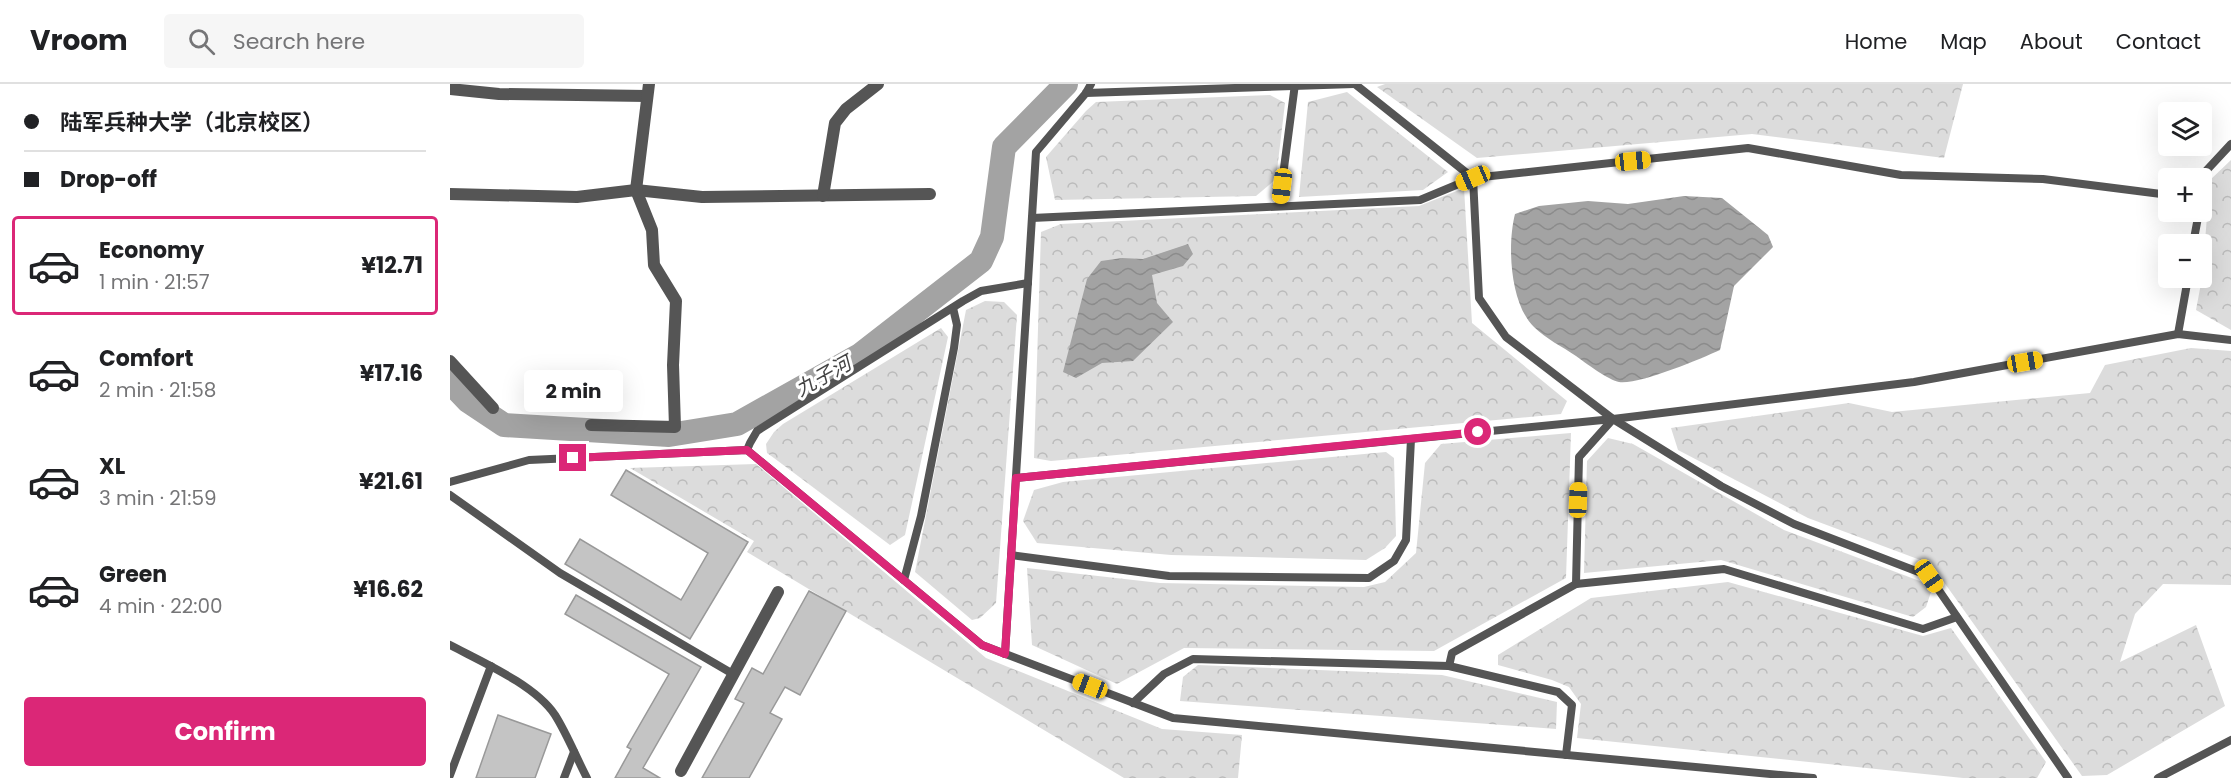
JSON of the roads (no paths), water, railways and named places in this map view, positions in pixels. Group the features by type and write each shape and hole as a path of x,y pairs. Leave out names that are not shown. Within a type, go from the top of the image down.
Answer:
{"street":[{"path":"823,196 835,123 846,109 878,84"},
{"path":"450,89 499,94 648,90 636,190 652,230 654,265 676,301 673,365 675,427 591,424"},
{"path":"450,194 577,197 636,190 702,197 930,194"},
{"path":"450,361 493,408"},
{"path":"681,771 778,592"}],"lane":[{"path":"1005,654 1036,152 1092,84"},
{"path":"1086,93 1354,84 1473,178 1479,298 1506,337 1613,419 1721,486 1794,524 1929,576 2067,778"},
{"path":"1280,206 1295,85"},
{"path":"2209,168 2231,144"},
{"path":"1032,218 1420,200 1473,178 1748,148 1901,175 2043,179 2158,194"},
{"path":"747,450 757,431 981,291 1028,284"},
{"path":"2178,334 2186,288"},
{"path":"904,580 921,516 954,348 957,325 953,308"},
{"path":"1016,478 1613,419 1914,382 2178,334 2231,340"},
{"path":"1576,584 1579,458 1613,419"},
{"path":"1011,555 1169,576 1369,578 1394,561 1406,540 1411,439"},
{"path":"450,482 530,460 747,450 982,645 1173,718 1813,778"},
{"path":"450,495 560,573 733,674"},
{"path":"1449,666 1452,653 1576,584 1724,570 1923,629 1957,617"},
{"path":"450,645 490,666 538,696 555,715 586,778"},
{"path":"1133,703 1164,674 1193,659 1449,666 1558,692 1572,705 1566,755"},
{"path":"450,775 490,666"},
{"path":"2158,778 2231,740"},
{"path":"564,778 574,752"}],"water":[{"path":"1684,196 1722,198 1768,235 1773,247 1734,286 1720,350 1654,376 1619,382 1597,371 1534,327 1520,304 1512,274 1511,242 1515,214 1539,206 1588,201 1628,204"},
{"path":"1188,244 1193,254 1183,266 1152,275 1157,303 1173,322 1133,361 1102,363 1076,378 1063,372 1087,279 1101,261 1122,258 1143,259"}],"waterway":[{"name":"九子河","path":"450,382 468,401 504,425 669,435 737,424 860,355 981,261 992,237 1004,147 1066,84"}]}
